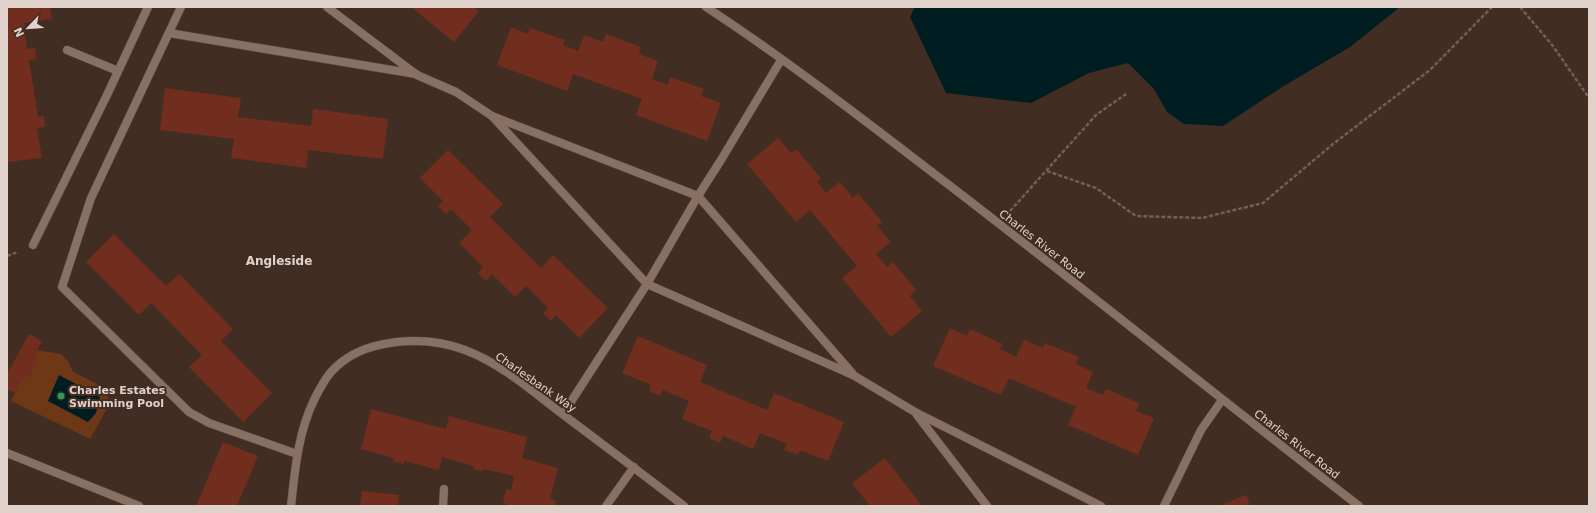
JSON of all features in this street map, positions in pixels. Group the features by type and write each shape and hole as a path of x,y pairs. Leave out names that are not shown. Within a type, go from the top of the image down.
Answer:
{"street":[{"path":"33,245 148,7"},
{"path":"181,7 91,198 62,287 189,412 209,423 297,454"},
{"path":"327,7 417,74 456,92 492,116 698,196 853,375"},
{"name":"Charles River Road","path":"706,7 824,89 1359,506"},
{"path":"168,33 417,74"},
{"path":"66,50 118,71"},
{"path":"563,414 647,284 698,196 781,60"},
{"path":"492,116 647,284 853,375 915,412 1102,506"},
{"name":"Charlesbank Way","path":"291,506 297,454 305,423 323,382 332,371 347,359 365,350 403,341 423,340 465,350 488,361 563,414 684,506"},
{"path":"1164,506 1201,430 1222,400"},
{"path":"915,412 987,506"},
{"path":"7,452 139,506"},
{"path":"606,506 634,467"},
{"path":"443,506 444,488"}],"path":[{"path":"1047,171 1096,188 1136,216 1202,218 1263,203 1333,144 1430,70 1492,7"},
{"path":"1520,7 1553,46 1589,98"},
{"path":"999,224 1096,115 1126,94"}],"shaded area":[{"name":"Charles Estates Swimming Pool","path":"37,350 61,354 68,361 73,372 99,385 105,391 110,403 90,439 11,401"}],"water":[{"path":"915,7 1400,7 1350,47 1282,87 1223,126 1184,124 1167,112 1154,89 1128,63 1089,73 1031,103 946,93 910,17"},
{"path":"59,375 100,397 96,413 88,422 48,401"}],"building":[{"path":"7,7 50,7 52,19 24,23 27,49 35,48 36,59 29,60 38,117 44,116 45,127 37,128 42,158 7,162"},
{"path":"411,7 474,7 479,11 454,42"},
{"path":"511,27 528,34 530,28 565,40 563,45 578,51 584,35 603,42 606,34 641,47 639,54 658,61 652,79 668,85 670,77 704,89 701,96 721,103 707,141 636,115 642,99 573,74 567,91 497,65"},
{"path":"165,88 241,98 238,117 311,126 313,109 388,119 383,159 308,150 306,168 231,158 234,139 160,130"},
{"path":"778,138 791,153 796,149 821,178 817,181 826,193 840,182 853,198 858,193 882,222 877,226 891,242 876,254 887,267 893,262 916,290 910,296 922,311 891,337 842,278 857,266 810,210 796,222 747,164"},
{"path":"448,150 503,204 490,217 541,268 553,255 608,308 579,338 556,315 551,321 543,313 548,308 526,286 515,297 492,274 486,281 478,273 483,267 459,243 472,230 451,209 446,214 438,206 443,201 420,178"},
{"path":"114,234 166,286 179,274 233,329 221,341 272,393 243,422 189,367 202,355 151,303 139,315 86,262"},
{"path":"950,328 967,336 970,329 1003,344 1000,349 1016,357 1024,340 1043,348 1045,343 1079,357 1076,364 1093,372 1086,388 1103,395 1106,389 1139,403 1136,411 1154,418 1138,455 1068,425 1076,407 1009,378 1001,395 933,366"},
{"path":"29,334 42,341 34,356 38,359 29,378 25,376 15,393 7,389 7,374"},
{"path":"638,336 707,365 700,382 767,410 774,393 844,422 828,461 800,450 798,455 784,450 787,444 760,433 753,449 723,436 720,443 709,438 712,431 682,419 689,401 663,390 660,396 649,391 651,385 622,373"},
{"path":"371,409 446,429 449,416 527,437 522,458 558,468 550,499 556,501 555,506 506,506 507,504 503,503 506,489 511,491 514,476 483,469 483,471 473,469 473,466 442,457 439,470 404,461 404,464 393,461 394,458 361,449"},
{"path":"223,442 258,456 237,506 196,506"},
{"path":"885,458 922,506 870,506 852,483"},
{"path":"362,491 399,495 398,506 360,506"},
{"path":"1246,495 1250,506 1219,506"}],"place":[{"name":"Charles Estates Swimming Pool","path":"61,396"}],"district":[{"name":"Angleside","path":"279,261"}]}
